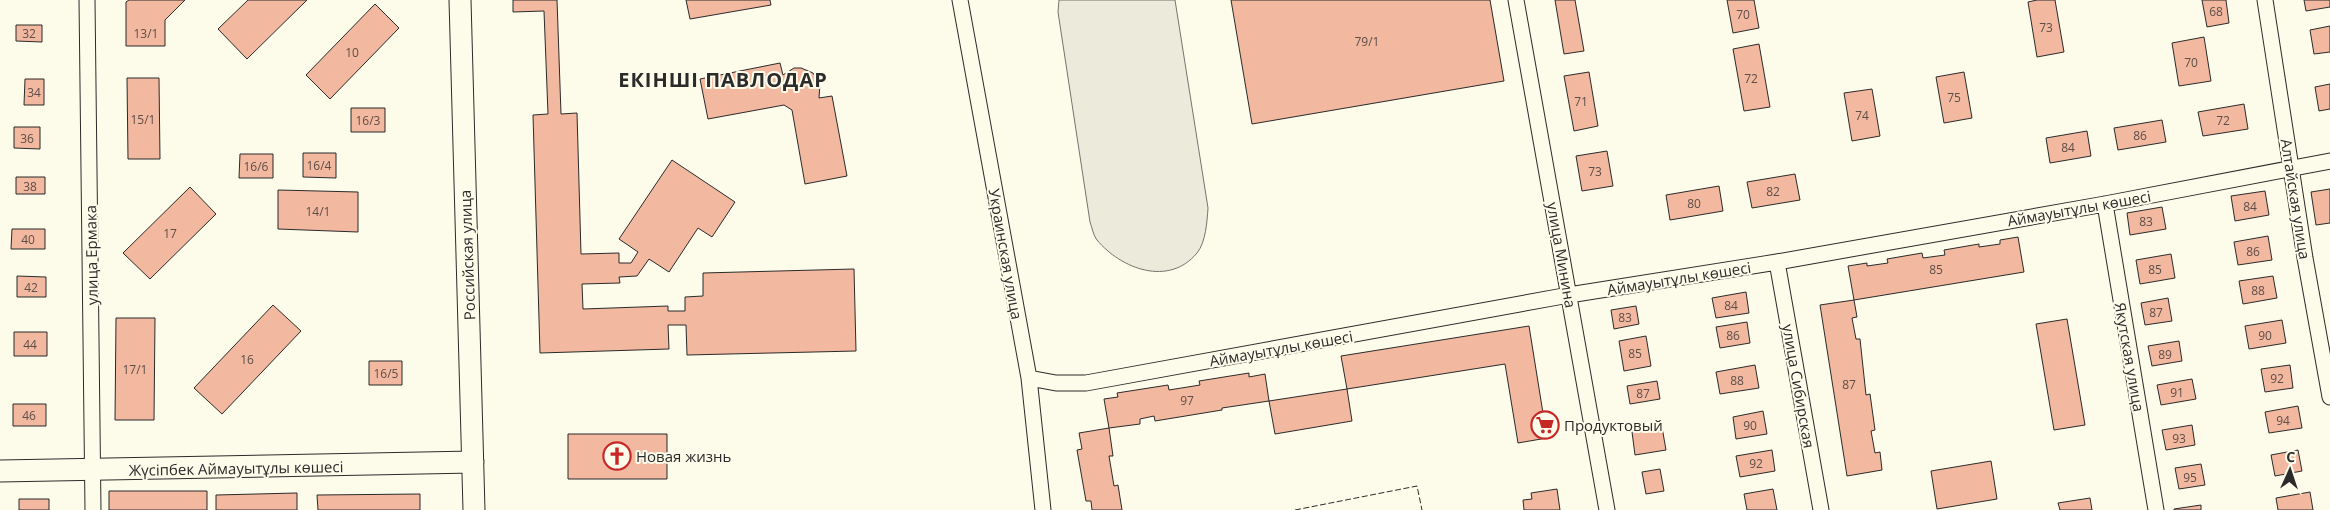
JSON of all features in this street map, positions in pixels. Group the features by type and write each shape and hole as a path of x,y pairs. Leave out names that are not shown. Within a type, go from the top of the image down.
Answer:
{"street":[{"name":"улица Ермака","path":"87,0 93,510"},
{"name":"Российская улица","path":"460,0 474,510"},
{"name":"Украинская улица","path":"960,0 1028,378 1043,510"},
{"name":"улица Минина","path":"1516,0 1607,510"},
{"name":"Алтайская улица","path":"2264,0 2330,397"},
{"name":"Аймауытұлы көшесі","path":"1028,378 1056,383 1086,383 1569,296 1777,262 2105,204 2330,161"},
{"name":"Якутская улица","path":"2105,204 2156,510"},
{"name":"улица Сибирская","path":"1777,262 1821,510"},
{"name":"Жүсіпбек Аймауытұлы көшесі","path":"0,471 93,471 473,462"}],"shaded area":[{"path":"1059,0 1175,0 1208,208 1206,231 1200,248 1186,263 1173,269 1159,271 1132,266 1107,250 1094,236 1090,222 1058,12"}],"building":[{"path":"129,0 185,0 165,20 165,46 126,46 126,2"},
{"path":"248,0 307,0 247,59 218,29"},
{"path":"513,0 557,0 561,114 577,113 581,254 619,253 619,263 631,263 638,252 619,239 672,160 735,202 712,237 698,228 669,272 649,259 637,276 619,277 620,283 582,284 583,309 668,306 668,311 685,311 685,297 703,296 703,273 854,269 856,351 687,355 686,325 668,325 669,349 540,353 533,115 548,114 544,11 513,12"},
{"path":"686,0 770,0 771,5 690,19"},
{"path":"1231,0 1490,0 1504,81 1252,124"},
{"path":"1555,0 1575,0 1584,51 1564,54"},
{"path":"1727,0 1754,0 1759,28 1733,33"},
{"path":"2055,0 2064,52 2037,57 2028,2"},
{"path":"2202,0 2226,0 2229,23 2207,27"},
{"path":"2304,0 2330,0 2330,7 2306,11"},
{"path":"375,4 399,28 330,99 306,75"},
{"path":"16,25 42,25 42,42 16,41"},
{"path":"2330,26 2330,52 2314,54 2310,30"},
{"path":"2204,37 2211,81 2179,86 2172,43"},
{"path":"1759,44 1770,107 1744,111 1733,49"},
{"path":"780,63 783,75 794,68 801,68 813,73 820,84 819,98 832,96 847,176 805,184 792,110 784,105 708,119 700,79"},
{"path":"1589,72 1598,126 1574,131 1564,76"},
{"path":"1964,72 1972,118 1944,123 1936,77"},
{"path":"127,78 159,78 160,159 128,159"},
{"path":"25,79 44,79 44,105 24,105"},
{"path":"2330,84 2330,109 2319,111 2315,87"},
{"path":"1872,89 1880,136 1852,141 1844,93"},
{"path":"2244,104 2248,129 2203,136 2198,112"},
{"path":"351,108 385,108 385,132 351,132"},
{"path":"2162,120 2166,142 2118,150 2114,128"},
{"path":"14,127 40,127 40,149 14,148"},
{"path":"2087,131 2091,156 2050,163 2046,138"},
{"path":"1607,151 1613,186 1582,191 1576,156"},
{"path":"303,153 336,153 336,178 303,177"},
{"path":"240,154 273,154 273,178 239,178"},
{"path":"1795,174 1800,200 1752,208 1747,182"},
{"path":"16,177 45,177 45,194 16,194"},
{"path":"1719,186 1723,211 1670,220 1666,195"},
{"path":"190,187 216,214 150,279 123,253"},
{"path":"2330,189 2330,223 2316,225 2311,192"},
{"path":"278,190 358,192 358,232 278,229"},
{"path":"2265,191 2269,215 2235,221 2231,196"},
{"path":"2162,207 2166,229 2130,235 2127,213"},
{"path":"12,229 45,229 45,249 11,249"},
{"path":"2268,236 2272,260 2238,265 2234,242"},
{"path":"2018,237 2024,272 1854,300 1848,266 1867,263 1867,266 1888,263 1887,259 1922,253 1923,258 1945,255 1944,250 1979,244 1979,247 2000,244 2000,240"},
{"path":"2171,254 2175,278 2140,284 2136,260"},
{"path":"17,276 46,277 46,297 17,297"},
{"path":"2273,276 2277,298 2243,304 2239,281"},
{"path":"1746,292 1749,313 1716,318 1712,298"},
{"path":"2168,298 2172,321 2145,325 2141,303"},
{"path":"1854,300 1857,317 1852,318 1856,339 1860,339 1866,395 1870,394 1875,430 1871,431 1875,453 1880,452 1882,470 1847,476 1820,305"},
{"path":"273,305 301,331 222,414 194,388"},
{"path":"1636,306 1639,324 1614,329 1611,310"},
{"path":"116,318 155,318 154,420 115,420"},
{"path":"2067,319 2085,425 2054,430 2036,324"},
{"path":"2282,320 2286,343 2249,349 2245,326"},
{"path":"1747,322 1750,343 1720,348 1716,327"},
{"path":"1529,326 1547,438 1518,443 1505,364 1347,389 1341,356"},
{"path":"14,332 47,332 47,356 14,356"},
{"path":"1646,336 1651,366 1624,371 1619,341"},
{"path":"2179,341 2182,361 2152,366 2148,346"},
{"path":"369,361 402,361 402,385 369,385"},
{"path":"1755,365 1759,388 1720,394 1716,372"},
{"path":"2290,365 2293,388 2265,392 2261,369"},
{"path":"1249,373 1249,377 1265,374 1269,401 1155,421 1154,416 1140,419 1140,424 1109,428 1104,399 1118,397 1117,393 1168,385 1169,390 1200,385 1199,381"},
{"path":"2192,379 2196,399 2161,405 2157,385"},
{"path":"1657,381 1660,399 1630,404 1627,386"},
{"path":"1347,389 1352,421 1275,434 1269,401"},
{"path":"13,404 46,404 46,426 13,426"},
{"path":"2298,406 2302,428 2269,433 2265,412"},
{"path":"1763,411 1767,434 1736,439 1733,417"},
{"path":"2192,425 2195,445 2166,450 2162,430"},
{"path":"1662,427 1666,450 1635,455 1632,432"},
{"path":"1109,428 1113,456 1109,456 1114,486 1118,485 1122,510 1092,510 1091,501 1086,501 1077,450 1082,449 1079,433"},
{"name":"Новая жизнь","path":"568,434 667,434 667,479 568,479"},
{"path":"1772,450 1775,471 1740,477 1736,456"},
{"path":"2298,450 2302,471 2275,476 2271,455"},
{"path":"1991,461 1997,499 1937,509 1931,471"},
{"path":"2201,464 2205,485 2179,489 2175,468"},
{"path":"1660,469 1664,491 1646,494 1642,472"},
{"path":"1557,489 1560,510 1524,510 1523,500 1532,499 1531,493"},
{"path":"1773,489 1777,510 1747,510 1744,494"},
{"path":"109,491 207,491 207,510 109,510"},
{"path":"2310,492 2313,510 2278,510 2276,498"},
{"path":"297,493 297,510 216,510 216,495"},
{"path":"420,494 420,510 318,510 317,495"},
{"path":"2090,498 2092,510 2060,510 2058,503"},
{"path":"19,499 49,499 49,510 19,510"},
{"path":"2201,505 2201,510 2174,510 2174,509"}],"fence":[{"path":"1295,510 1417,486 1422,510"}],"place":[{"name":"Продуктовый","path":"1545,425"},
{"name":"Новая жизнь","path":"617,456"}],"district":[{"name":"ЕКІНШІ ПАВЛОДАР","path":"723,79"}]}
